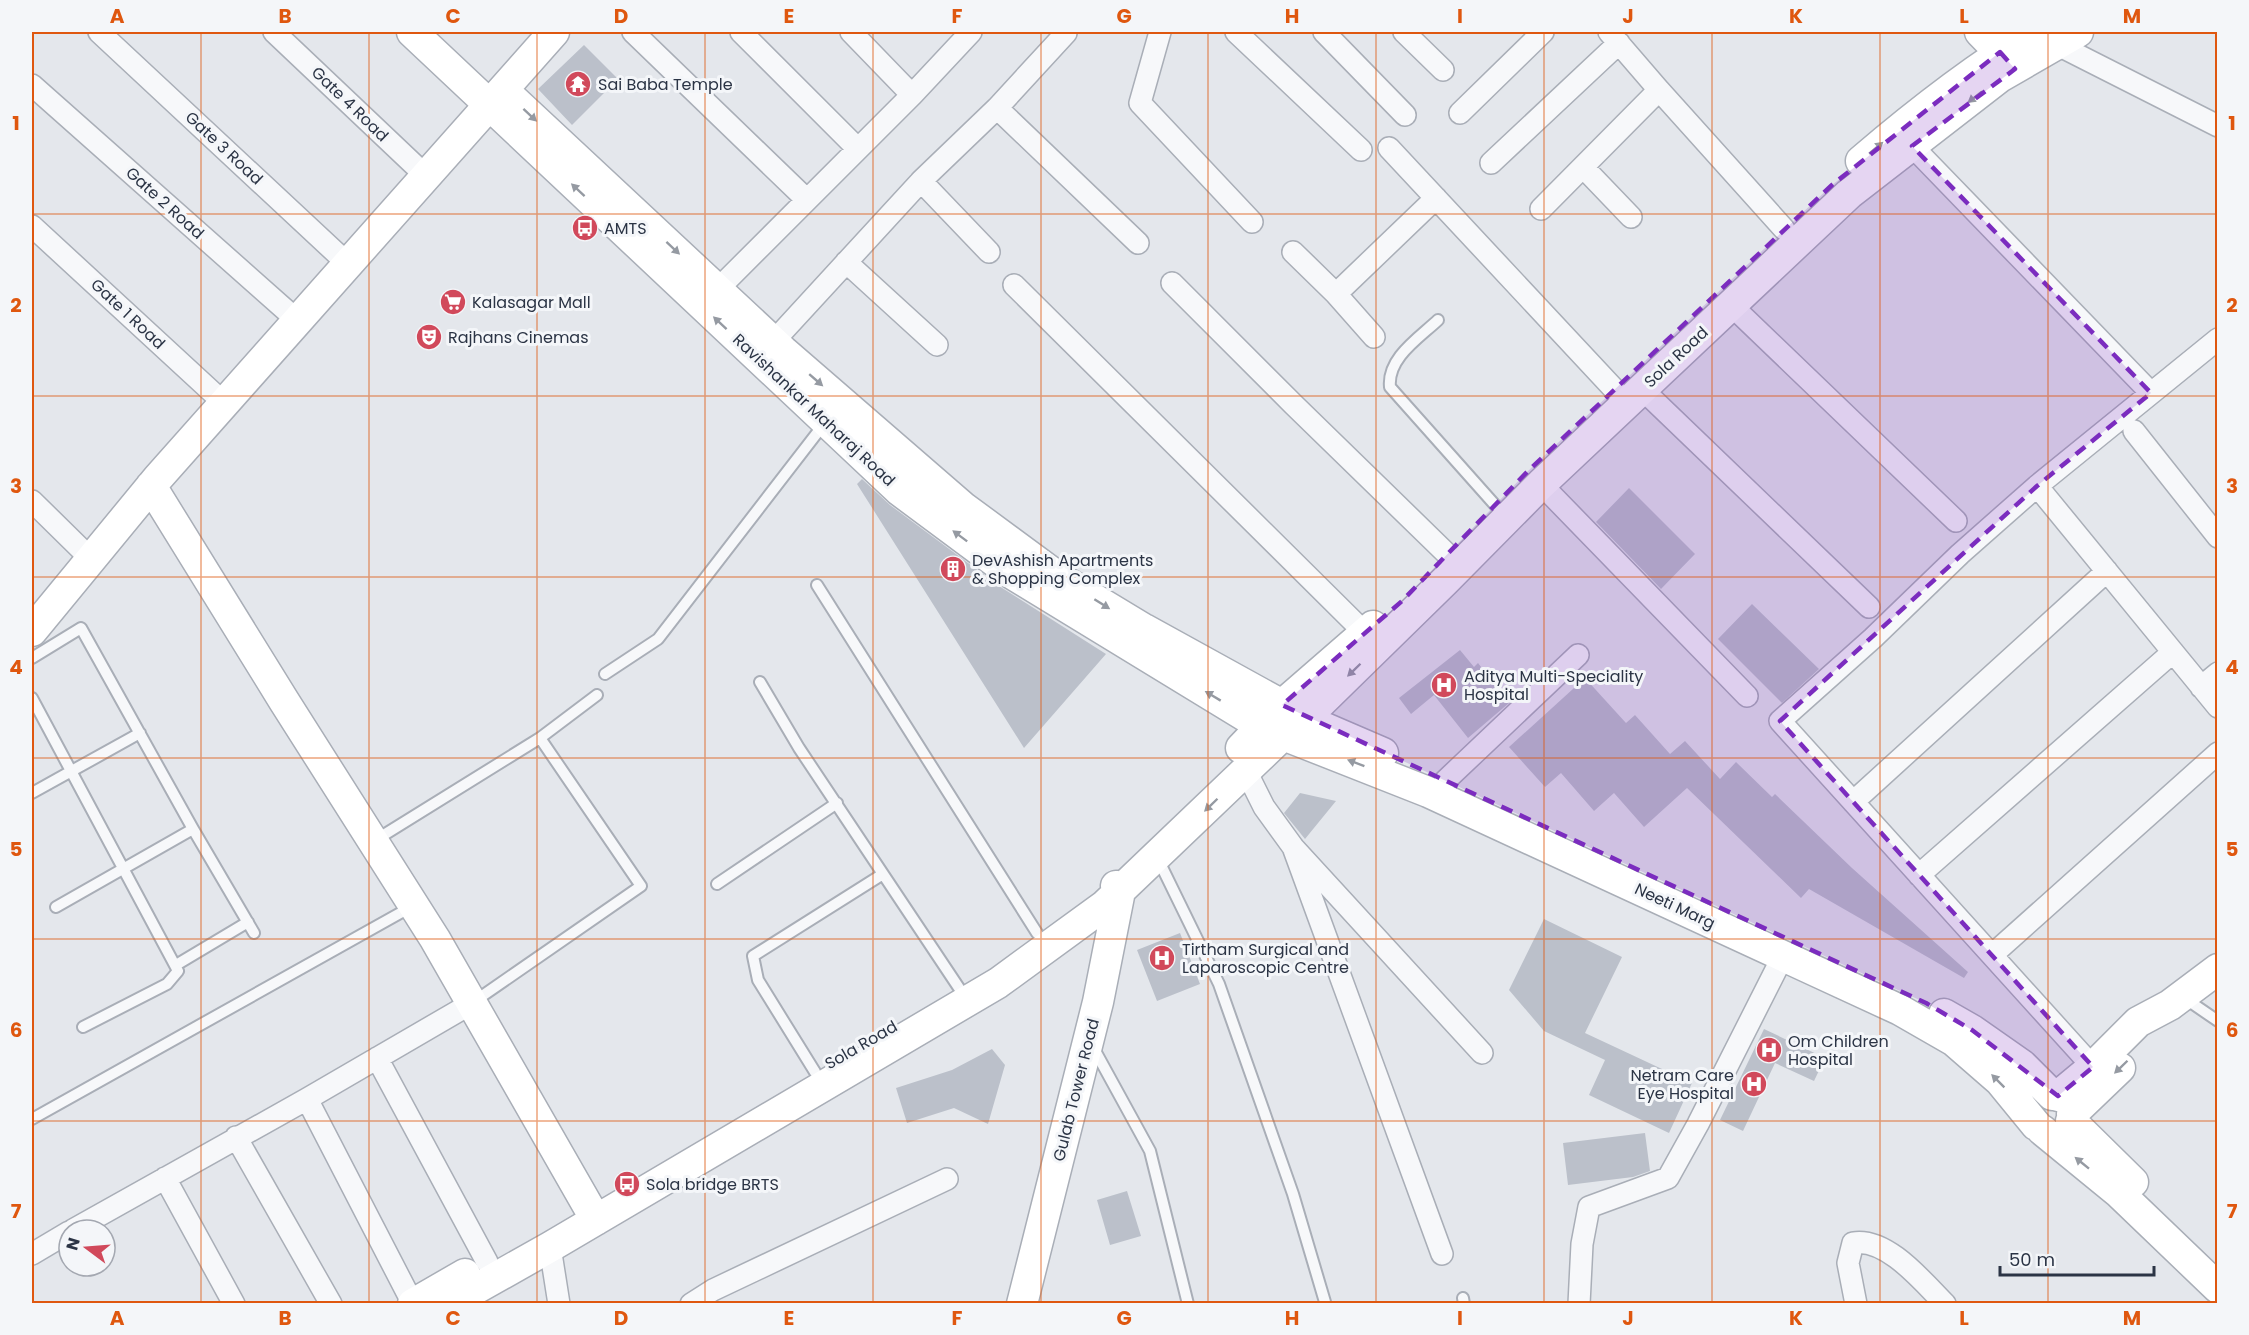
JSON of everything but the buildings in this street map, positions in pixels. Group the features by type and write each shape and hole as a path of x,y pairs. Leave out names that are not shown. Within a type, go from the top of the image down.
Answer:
{"main road":[{"name":"Ravishankar Maharaj Road","path":"412,32 496,98 963,507 1058,577 1283,721"},
{"name":"Ravishankar Maharaj Road","path":"442,32 496,98 826,421 900,490 1008,572 1283,721"},
{"path":"32,631 151,486 554,32"},
{"name":"Sola Road","path":"413,1304 487,1262 591,1212 998,983 1107,892 1182,805 1445,581 1541,484 1628,389 1784,229 1832,185 1914,116 1999,51 2056,36"},
{"name":"Sola Road","path":"449,1304 550,1247 591,1212 815,1072 981,975 1037,933 1107,892 1157,857 1246,771 1283,721 1365,633 1402,601 1494,505 1628,389 1731,305 1849,194 2000,77 1999,51"},
{"path":"151,486 414,905 591,1212"},
{"path":"1283,721 1445,781 1926,1003 1972,1030 2022,1065 2217,1264"},
{"name":"Neeti Marg","path":"1283,721 1428,792 1900,1010 1954,1041 2000,1081 2039,1128 2119,1193 2217,1288"},
{"path":"1007,1304 1084,999 1107,892"},
{"name":"Gulab Tower Road","path":"1022,1304 1089,1040 1107,892"},
{"path":"2039,1128 2048,1133 2060,1132 2063,1106 2093,1066 2138,1022 2176,1001 2217,969"},
{"path":"2063,1106 2153,1037 2176,1001"}],"street":[{"name":"Gate 3 Road","path":"99,32 348,264"},
{"name":"Gate 4 Road","path":"274,32 426,176"},
{"path":"633,32 807,200"},
{"path":"741,32 858,149"},
{"path":"851,32 912,95"},
{"path":"717,290 912,95 971,32"},
{"path":"773,342 921,181 997,108 1066,33 1064,32"},
{"path":"1160,32 1140,103 1252,222"},
{"path":"1236,32 1361,150"},
{"path":"1324,32 1405,115"},
{"path":"1404,32 1443,70"},
{"path":"1460,113 1543,32"},
{"path":"2056,36 2217,126"},
{"path":"1491,163 1614,37 1784,229"},
{"name":"Gate 2 Road","path":"32,85 298,321"},
{"path":"1541,209 1659,90"},
{"path":"997,108 1138,243"},
{"path":"1912,146 2151,393"},
{"path":"1389,148 1436,198 1628,389 1869,607"},
{"path":"1583,167 1631,217"},
{"path":"921,181 989,252"},
{"path":"1336,294 1436,198"},
{"name":"Gate 1 Road","path":"32,226 224,403"},
{"path":"1293,252 1336,294 1374,337"},
{"path":"846,262 937,345"},
{"path":"1172,283 1447,554"},
{"path":"1014,285 1365,633"},
{"path":"1731,305 1956,521"},
{"path":"2093,1066 1780,721 1873,639 1960,554 2037,486 2217,339"},
{"path":"2134,431 2217,537"},
{"path":"1541,484 1747,696"},
{"path":"2037,486 2217,707"},
{"path":"32,501 90,558"},
{"path":"1853,802 2107,571"},
{"path":"1919,875 2173,652"},
{"path":"1445,781 1578,655"},
{"path":"2201,687 2217,673"},
{"path":"1992,955 2217,753"},
{"path":"1246,771 1264,807 1293,847 1482,1053"},
{"path":"1293,847 1442,1254"},
{"path":"1579,1304 1582,1244 1589,1207 1668,1178 1783,956"},
{"path":"94,1218 307,1099 472,1003"},
{"path":"377,1058 487,1262"},
{"path":"307,1099 413,1304"},
{"path":"236,1137 331,1304"},
{"path":"165,1178 234,1304"},
{"path":"691,1304 712,1290 947,1179"},
{"path":"32,1254 57,1239"},
{"path":"1856,1304 1848,1263 1853,1243 1863,1241 1885,1250 1909,1269 1945,1304"},
{"path":"550,1247 559,1304"}],"lane":[{"path":"1438,320 1394,362 1389,378 1390,387 1494,505"},
{"path":"605,674 658,639 826,421"},
{"path":"818,585 1037,933"},
{"path":"32,658 81,628 254,933"},
{"path":"760,682 799,748 959,988"},
{"path":"373,842 540,738 597,695"},
{"path":"32,698 178,971 166,984 83,1027"},
{"path":"32,793 140,733"},
{"path":"472,1003 640,886 540,738"},
{"path":"717,884 837,803"},
{"path":"56,907 193,829"},
{"path":"1157,857 1218,984 1293,1194 1325,1302"},
{"path":"815,1072 759,980 753,956 883,874"},
{"path":"32,1119 414,905"},
{"path":"176,965 248,922"},
{"path":"2176,1001 2217,1021"},
{"path":"1089,1040 1150,1151 1188,1304"}],"highlighted area":[{"path":"2000,52 2015,69 1912,146 2151,393 2037,486 1780,721 2093,1067 2058,1096 1972,1030 1926,1003 1282,705 1402,601 1528,471 1832,185"}],"place":[{"name":"Sai Baba Temple","path":"578,84"},
{"name":"AMTS","path":"585,228"},
{"name":"Kalasagar Mall","path":"453,302"},
{"name":"Rajhans Cinemas","path":"429,337"},
{"name":"DevAshish Apartments & Shopping Complex","path":"953,569"},
{"name":"Aditya Multi-Speciality Hospital","path":"1444,685"},
{"name":"Tirtham Surgical and Laparoscopic Centre","path":"1162,958"},
{"name":"Om Children Hospital","path":"1769,1050"},
{"name":"Netram Care Eye Hospital","path":"1754,1084"},
{"name":"Sola bridge BRTS","path":"627,1184"}]}
